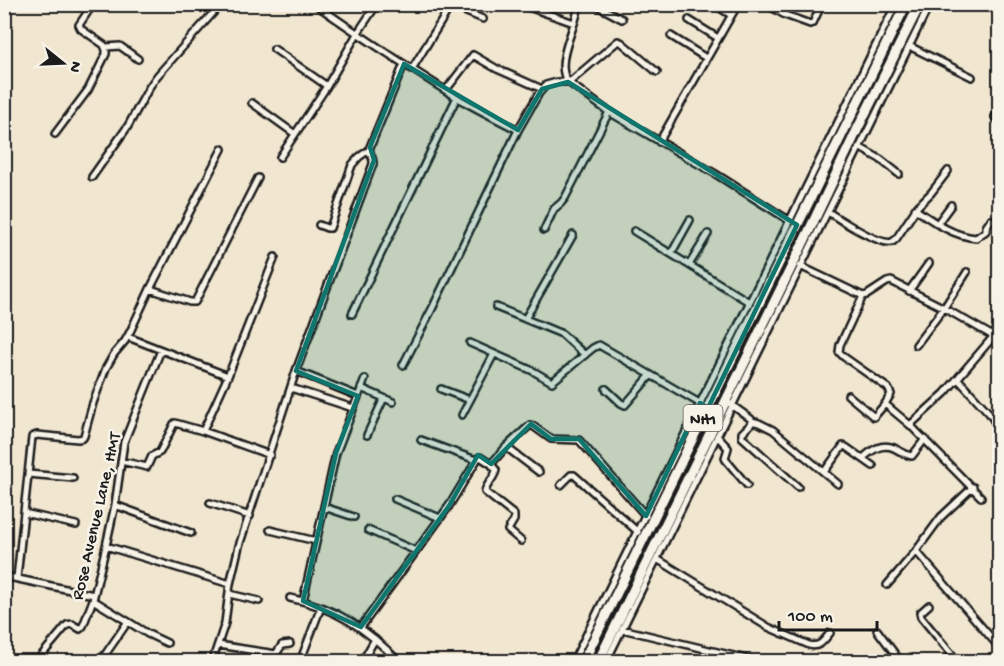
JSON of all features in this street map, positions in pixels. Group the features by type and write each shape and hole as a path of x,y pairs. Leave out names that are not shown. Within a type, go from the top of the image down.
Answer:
{"highway":[{"name":"NH1","path":"583,662 636,555 689,436 771,280 793,223 891,25 906,4"},
{"name":"NH1","path":"598,662 652,560 797,265 858,128 920,4"},
{"path":"636,555 652,560"}],"street":[{"path":"93,4 79,25 81,28 106,47 120,46 138,59"},
{"path":"92,177 128,126 153,81 221,4"},
{"path":"280,157 377,4"},
{"path":"520,4 574,23"},
{"path":"470,343 552,382 599,345 704,406 749,302 793,223 609,112 568,82 563,75 563,62 579,4"},
{"path":"594,4 622,19"},
{"path":"714,4 731,15"},
{"path":"659,142 738,4"},
{"path":"766,4 785,15 810,24 813,23 819,10"},
{"path":"891,25 896,4"},
{"path":"863,296 797,265 828,212 930,4"},
{"path":"316,5 357,34 457,97 518,130"},
{"path":"412,69 450,7 483,18"},
{"path":"689,20 718,38"},
{"path":"671,36 706,58"},
{"path":"403,365 518,130 542,89 550,84 572,80 618,41 657,72"},
{"path":"909,46 972,77"},
{"path":"55,134 88,90 106,54 106,47"},
{"path":"274,49 327,86"},
{"path":"446,90 473,55 497,69 542,89"},
{"path":"319,225 330,228 352,165 358,157 369,150 404,64"},
{"path":"352,314 457,97"},
{"path":"252,103 295,134"},
{"path":"999,110 995,117 999,123"},
{"path":"544,230 554,209 562,202 609,112"},
{"path":"859,147 880,159 899,174"},
{"path":"16,578 33,436 78,439 84,435 93,403 114,354 128,337 222,150"},
{"path":"212,662 225,623 230,584 239,546 296,371 373,164 369,150"},
{"path":"828,212 869,236 892,242 915,209 948,171"},
{"path":"150,290 195,302 258,178"},
{"path":"937,224 951,205"},
{"path":"915,209 937,224 964,237 976,238 986,231 991,220"},
{"path":"671,254 690,220"},
{"path":"634,231 749,302"},
{"path":"689,265 708,234"},
{"path":"525,319 573,235"},
{"path":"204,431 275,257"},
{"path":"909,291 929,263"},
{"path":"916,345 967,272"},
{"path":"848,395 873,416 890,396 890,389 839,352 842,340 863,296 889,281 944,308 999,340"},
{"path":"496,306 562,334 585,355"},
{"path":"128,337 228,376"},
{"path":"910,425 958,379 993,337"},
{"name":"Rose Avenue Lane, HMT","path":"36,662 67,625 72,624 82,628 93,598 106,546 123,449 161,350"},
{"path":"462,415 494,354"},
{"path":"296,371 358,396"},
{"path":"606,389 625,405 651,375"},
{"path":"303,600 336,453 365,379"},
{"path":"958,379 990,414 999,430"},
{"path":"291,388 353,408"},
{"path":"361,388 393,402"},
{"path":"441,389 470,400"},
{"path":"367,435 384,398"},
{"path":"606,662 652,560 717,436 729,402 747,415 752,422 773,430 838,484"},
{"path":"885,404 925,439 981,496"},
{"path":"752,422 742,436 798,487"},
{"path":"121,461 147,467 152,456 160,452 174,423 204,431 270,455"},
{"path":"491,464 531,425 551,439 579,440 646,516"},
{"path":"573,662 689,436"},
{"path":"717,436 728,446 726,460 747,485"},
{"path":"863,458 872,450 882,446 912,456 925,439"},
{"path":"421,440 476,460"},
{"path":"824,472 843,446 873,466"},
{"path":"506,447 540,472"},
{"path":"361,627 453,501 476,460 480,457 491,464 496,471 485,492 514,515 514,520 508,530 521,541"},
{"path":"28,474 74,478"},
{"path":"561,485 571,475 576,476 638,532"},
{"path":"887,585 942,518 973,487"},
{"path":"395,499 440,518"},
{"path":"210,503 250,516"},
{"path":"115,505 191,533"},
{"path":"324,507 354,518"},
{"path":"24,513 76,525"},
{"path":"270,530 316,541"},
{"path":"368,530 416,551"},
{"path":"106,546 230,584"},
{"path":"916,550 998,644"},
{"path":"652,560 768,627 809,645 819,645 830,633"},
{"path":"4,576 93,598 127,623 167,643"},
{"path":"229,594 259,601"},
{"path":"290,598 321,607 361,627 399,662"},
{"path":"4,610 5,604"},
{"path":"929,605 920,613 921,617 958,662"},
{"path":"300,662 321,607"},
{"path":"100,662 127,623"},
{"path":"622,629 759,662"},
{"path":"877,630 901,662"},
{"path":"362,662 375,639"},
{"path":"218,645 278,654 282,645 290,644"},
{"path":"266,662 268,653"}],"highlighted area":[{"path":"404,64 518,130 542,89 568,82 797,225 708,408 700,403 646,516 579,439 551,439 531,424 491,464 478,455 449,506 361,627 303,601 336,453 358,396 296,371 374,160 370,147"}]}
